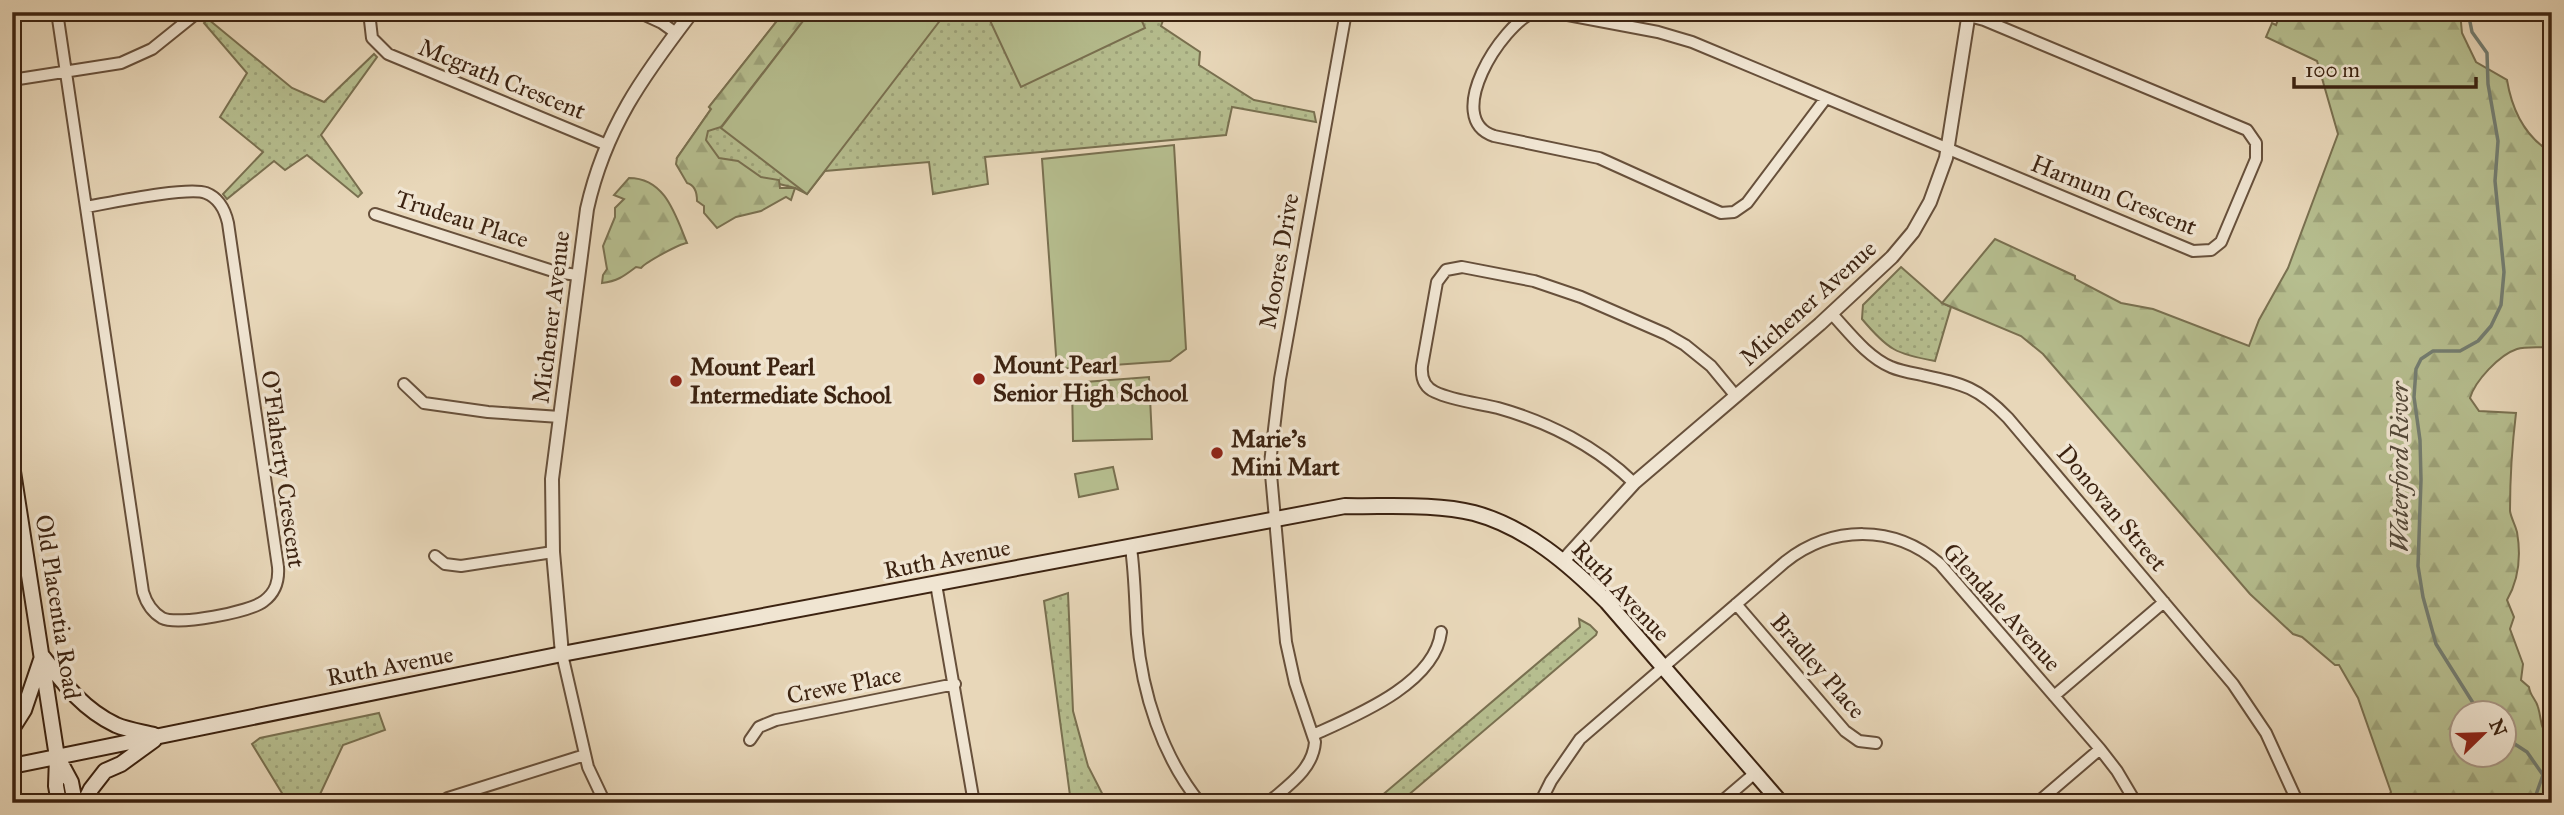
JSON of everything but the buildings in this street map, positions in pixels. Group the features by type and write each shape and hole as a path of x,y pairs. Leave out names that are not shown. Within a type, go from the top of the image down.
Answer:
{"main road":[{"name":"Old Placentia Road","path":"12,465 43,656 57,757 56,786 59,803"},
{"name":"Ruth Avenue","path":"12,766 562,654 1345,506 1438,509 1472,513 1518,531 1563,561 1606,602 1781,803"},
{"path":"12,729 24,710 43,656"},
{"path":"43,656 66,687 90,709 118,726 159,736"},
{"path":"83,803 90,789 105,771 121,764 159,736"},
{"name":"Old Placentia Road","path":"57,757 71,782 75,803"},
{"path":"12,798 21,803"}],"street":[{"name":"O'Flaherty Crescent","path":"57,12 67,73 86,206 145,598 158,615 177,621 259,604 276,587 278,567 228,223 223,208 213,197 193,191 86,206"},
{"path":"12,80 121,63 152,50 198,12"},
{"name":"Mcgrath Crescent","path":"369,12 372,38 388,54 607,145"},
{"path":"638,12 676,33"},
{"name":"Michener Avenue","path":"562,654 553,552 552,479 587,209 607,145 632,94 692,12"},
{"name":"Moores Drive","path":"1313,734 1288,655 1270,463 1280,379 1346,12"},
{"path":"1534,12 1518,20 1507,31 1497,44 1485,70 1474,103 1475,117 1483,130 1494,136 1599,158 1721,213 1734,212 1747,203 1826,98"},
{"path":"1552,12 1683,39 1948,149"},
{"name":"Michener Avenue","path":"1563,561 1634,482 1830,313 1892,257 1913,232 1930,202 1948,149 1969,14"},
{"name":"Harnum Crescent","path":"1948,149 2199,252 2211,250 2221,242 2257,151 2253,136 2241,126 1969,14"},
{"name":"Trudeau Place","path":"375,214 556,272 577,275"},
{"path":"1634,482 1600,455 1549,427 1515,413 1441,394 1429,388 1422,378 1422,366 1440,275 1450,268 1462,267 1534,281 1581,297 1685,345 1711,366 1735,395"},
{"name":"Donovan Street","path":"1830,313 1875,358 1889,366 1962,384 1988,399 2008,418 2229,678 2274,747 2298,803"},
{"path":"404,384 424,403 488,412 560,417"},
{"name":"Glendale Avenue","path":"1540,803 1551,781 1580,739 1792,556 1818,541 1858,533 1888,536 1917,548 1940,564 2100,749 2136,803"},
{"path":"1131,548 1137,636 1146,691 1181,775 1200,803"},
{"path":"435,556 445,564 461,566 553,552"},
{"path":"936,584 974,803"},
{"path":"2054,696 2164,602"},
{"name":"Bradley Place","path":"1736,604 1845,731 1859,741 1876,743"},
{"path":"1268,803 1310,762 1314,749 1313,734 1367,711 1390,696 1433,657 1441,632"},
{"path":"562,654 584,755 596,787 606,803"},
{"name":"Crewe Place","path":"750,740 759,727 776,720 955,684"},
{"path":"2037,803 2100,749"},
{"path":"440,803 448,798 584,755"},
{"path":"1720,803 1755,773"}],"green space":[{"path":"784,12 1166,12 1161,26 1200,52 1199,65 1254,100 1314,112 1316,122 1232,107 1226,135 985,157 988,184 933,194 929,162 825,171 807,194 795,188 677,158 711,109 709,107"},
{"path":"784,12 810,12 721,127 708,131 706,140 719,158 738,161 761,177 779,180 780,188 795,188 791,200 786,197 761,211 736,217 717,228 704,213 704,206 697,201 695,190 687,183 676,164 677,158 711,109 709,107"},
{"path":"810,12 945,14 807,194 721,128"},
{"path":"986,12 1138,12 1145,28 1021,87"},
{"path":"2281,12 2460,12 2462,33 2476,62 2507,80 2512,102 2521,122 2534,139 2552,153 2552,347 2525,348 2510,352 2489,369 2470,398 2479,411 2516,413 2510,511 2517,532 2519,558 2514,584 2507,600 2514,617 2510,629 2523,664 2521,680 2529,687 2543,728 2552,739 2552,803 2388,803 2387,798 2391,792 2358,698 2339,665 2335,665 2302,637 2293,634 2250,594 2043,354 2021,336 1942,303 1995,239 2075,276 2075,279 2121,303 2153,309 2249,346 2259,320 2288,268 2338,134 2317,61 2266,37 2272,23 2276,25"},
{"path":"208,19 292,88 324,102 374,54 377,57 321,135 362,193 358,197 307,155 285,170 274,161 227,199 223,194 263,152 220,117 247,73 204,23"},
{"path":"1174,145 1186,349 1170,361 1057,369 1042,159"},
{"path":"629,178 652,184 660,191 673,210 687,243 677,246 641,268 636,267 621,278 602,283 607,269 603,246 615,217 615,208 624,199 614,195"},
{"path":"1901,267 1942,303 1951,307 1935,361 1894,349 1879,338 1862,319 1863,305"},
{"path":"1149,377 1152,439 1073,441 1072,383"},
{"path":"1113,467 1118,489 1079,497 1075,474"},
{"path":"1068,593 1073,711 1088,766 1107,803 1071,803 1044,601"},
{"path":"1579,619 1590,625 1597,632 1596,635 1399,803 1373,803 1580,627"},
{"path":"379,713 385,730 343,745 316,803 288,803 252,744 260,738"}],"waterway":[{"name":"Waterford River","path":"2468,12 2472,32 2487,53 2488,84 2498,141 2495,181 2504,272 2501,305 2491,326 2478,341 2460,351 2433,351 2421,359 2416,369 2414,397 2420,440 2418,566 2423,597 2436,644 2471,700"},
{"name":"Waterford River","path":"2518,746 2527,752 2543,775 2533,803"}],"place":[{"name":"Mount Pearl Senior High School","path":"979,379"},
{"name":"Mount Pearl Intermediate School","path":"676,381"},
{"name":"Marie's Mini Mart","path":"1217,453"}]}
